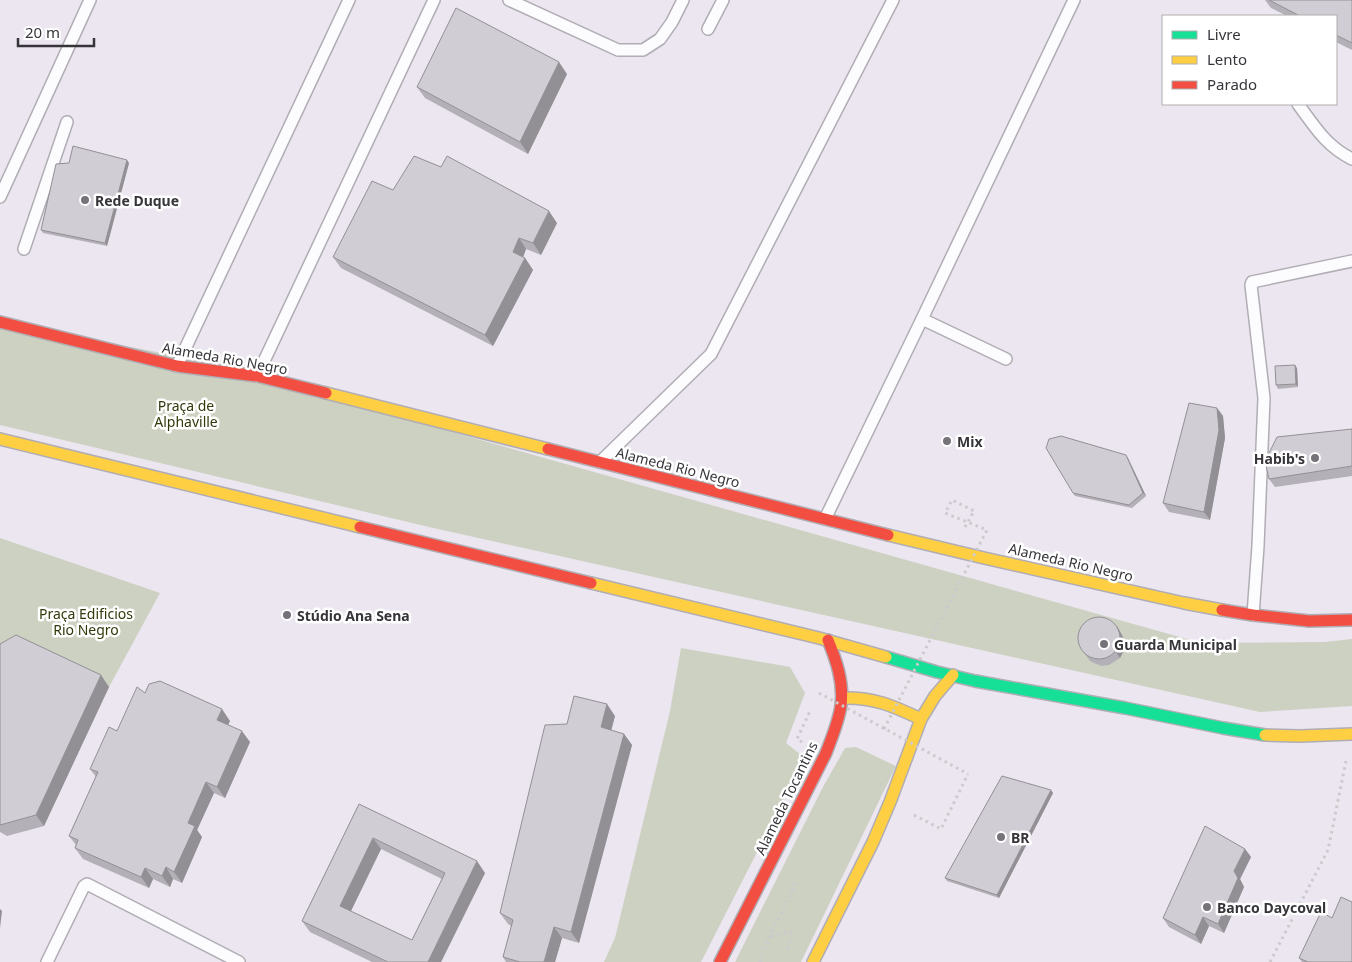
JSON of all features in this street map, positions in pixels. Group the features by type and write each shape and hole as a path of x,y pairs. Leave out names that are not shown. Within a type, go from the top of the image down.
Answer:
{"main road":[{"name":"Alameda Rio Negro","path":"0,322 177,366 257,376 984,558 1184,603 1253,615 1309,620 1352,620"},
{"path":"0,439 198,489 828,640 953,676 1253,733 1303,737 1352,734"},
{"name":"Alameda Tocantins","path":"720,962 826,753 836,727 842,698 838,669 828,640"},
{"path":"813,962 876,834 921,719 935,696 953,676"},
{"path":"842,698 860,697 878,700 921,719"}],"lane":[{"path":"0,197 90,0"},
{"path":"177,366 349,0"},
{"path":"257,376 434,0"},
{"path":"509,0 618,50 643,50 660,40 683,0"},
{"path":"708,28 723,0"},
{"path":"599,463 711,354 893,0"},
{"path":"825,519 1074,0"},
{"path":"1299,105 1320,135 1339,152 1352,160"},
{"path":"24,249 67,122"},
{"path":"1253,615 1258,546 1264,398 1250,285 1252,282 1352,262"},
{"path":"922,319 1006,359"},
{"path":"47,962 84,886 87,884 239,962"}],"path":[{"path":"884,729 987,530 945,513 952,500 974,511"},
{"path":"815,701 819,693 968,774 941,828"},
{"path":"797,739 812,708"},
{"path":"1270,962 1328,850 1352,734"},
{"path":"770,936 793,931 786,954"}],"green space":[{"name":"Praça de Alphaville","path":"0,322 193,359 1201,643 1325,642 1352,639 1352,706 1260,712 429,527 0,425"},
{"name":"Praça Edificios Rio Negro","path":"0,538 160,593 109,687 0,658"},
{"path":"681,648 790,667 805,693 786,743 805,758 701,962 604,962 615,938 670,711"},
{"path":"856,747 896,766 801,962 735,962 823,787 845,748"}],"building":[{"path":"1269,0 1352,0 1352,43 1337,36 1337,15 1298,15"},
{"path":"456,8 559,62 520,142 417,87"},
{"name":"Rede Duque","path":"73,146 127,160 105,243 41,230 56,164 69,163"},
{"path":"414,156 441,167 447,156 549,211 533,243 519,238 513,252 525,258 485,335 333,257 372,181 393,190"},
{"path":"1295,365 1296,384 1276,385 1275,366"},
{"path":"1189,403 1217,408 1219,430 1204,512 1163,503"},
{"name":"Habib's","path":"1352,429 1352,466 1269,479 1265,461 1277,437"},
{"path":"1061,436 1126,455 1143,493 1129,505 1073,493 1046,448 1049,439"},
{"name":"Guarda Municipal","path":"1099,617 1114,623 1120,638 1114,653 1099,659 1084,653 1078,638 1084,623"},
{"path":"16,635 101,675 36,815 0,825 0,644"},
{"path":"160,681 222,709 217,720 242,731 217,787 206,782 188,823 195,826 174,872 166,867 162,876 145,868 141,877 75,848 78,840 69,836 98,772 90,769 109,727 117,731 137,687 145,693 149,684"},
{"path":"574,696 607,704 601,727 624,734 571,932 554,927 544,962 520,962 503,957 513,920 500,913 545,725 567,724"},
{"name":"BR","path":"1002,776 1051,790 997,895 945,878"},
{"path":"359,804 477,861 428,962 388,962 302,921","holes":["373,838 445,873 412,940 340,906"]},
{"name":"Banco Daycoval","path":"1205,826 1245,849 1234,871 1238,878 1218,924 1203,917 1195,935 1163,918"},
{"path":"1341,897 1352,902 1352,962 1308,962 1299,958 1321,912 1332,918"}],"traffic: fast":[{"path":"886,657 975,681 1265,735"}],"traffic: slow":[{"path":"326,393 548,449"},
{"path":"0,439 360,527"},
{"path":"888,535 1222,610"},
{"path":"591,583 819,638 886,657"},
{"path":"813,962 873,842 921,719 935,696 953,675"},
{"path":"842,698 864,699 883,703 921,719"},
{"path":"1265,735 1352,734"}],"traffic: jam":[{"path":"0,322 177,366 257,376 326,393"},
{"path":"548,449 888,535"},
{"path":"360,527 591,583"},
{"path":"1222,610 1309,621 1352,620"},
{"path":"720,962 826,753 835,729 842,696 836,663 828,640"}],"place":[{"name":"Rede Duque","path":"85,200"},
{"name":"Mix","path":"947,441"},
{"name":"Habib's","path":"1315,458"},
{"name":"Stúdio Ana Sena","path":"287,615"},
{"name":"Guarda Municipal","path":"1104,644"},
{"name":"BR","path":"1001,837"},
{"name":"Banco Daycoval","path":"1207,907"}]}
